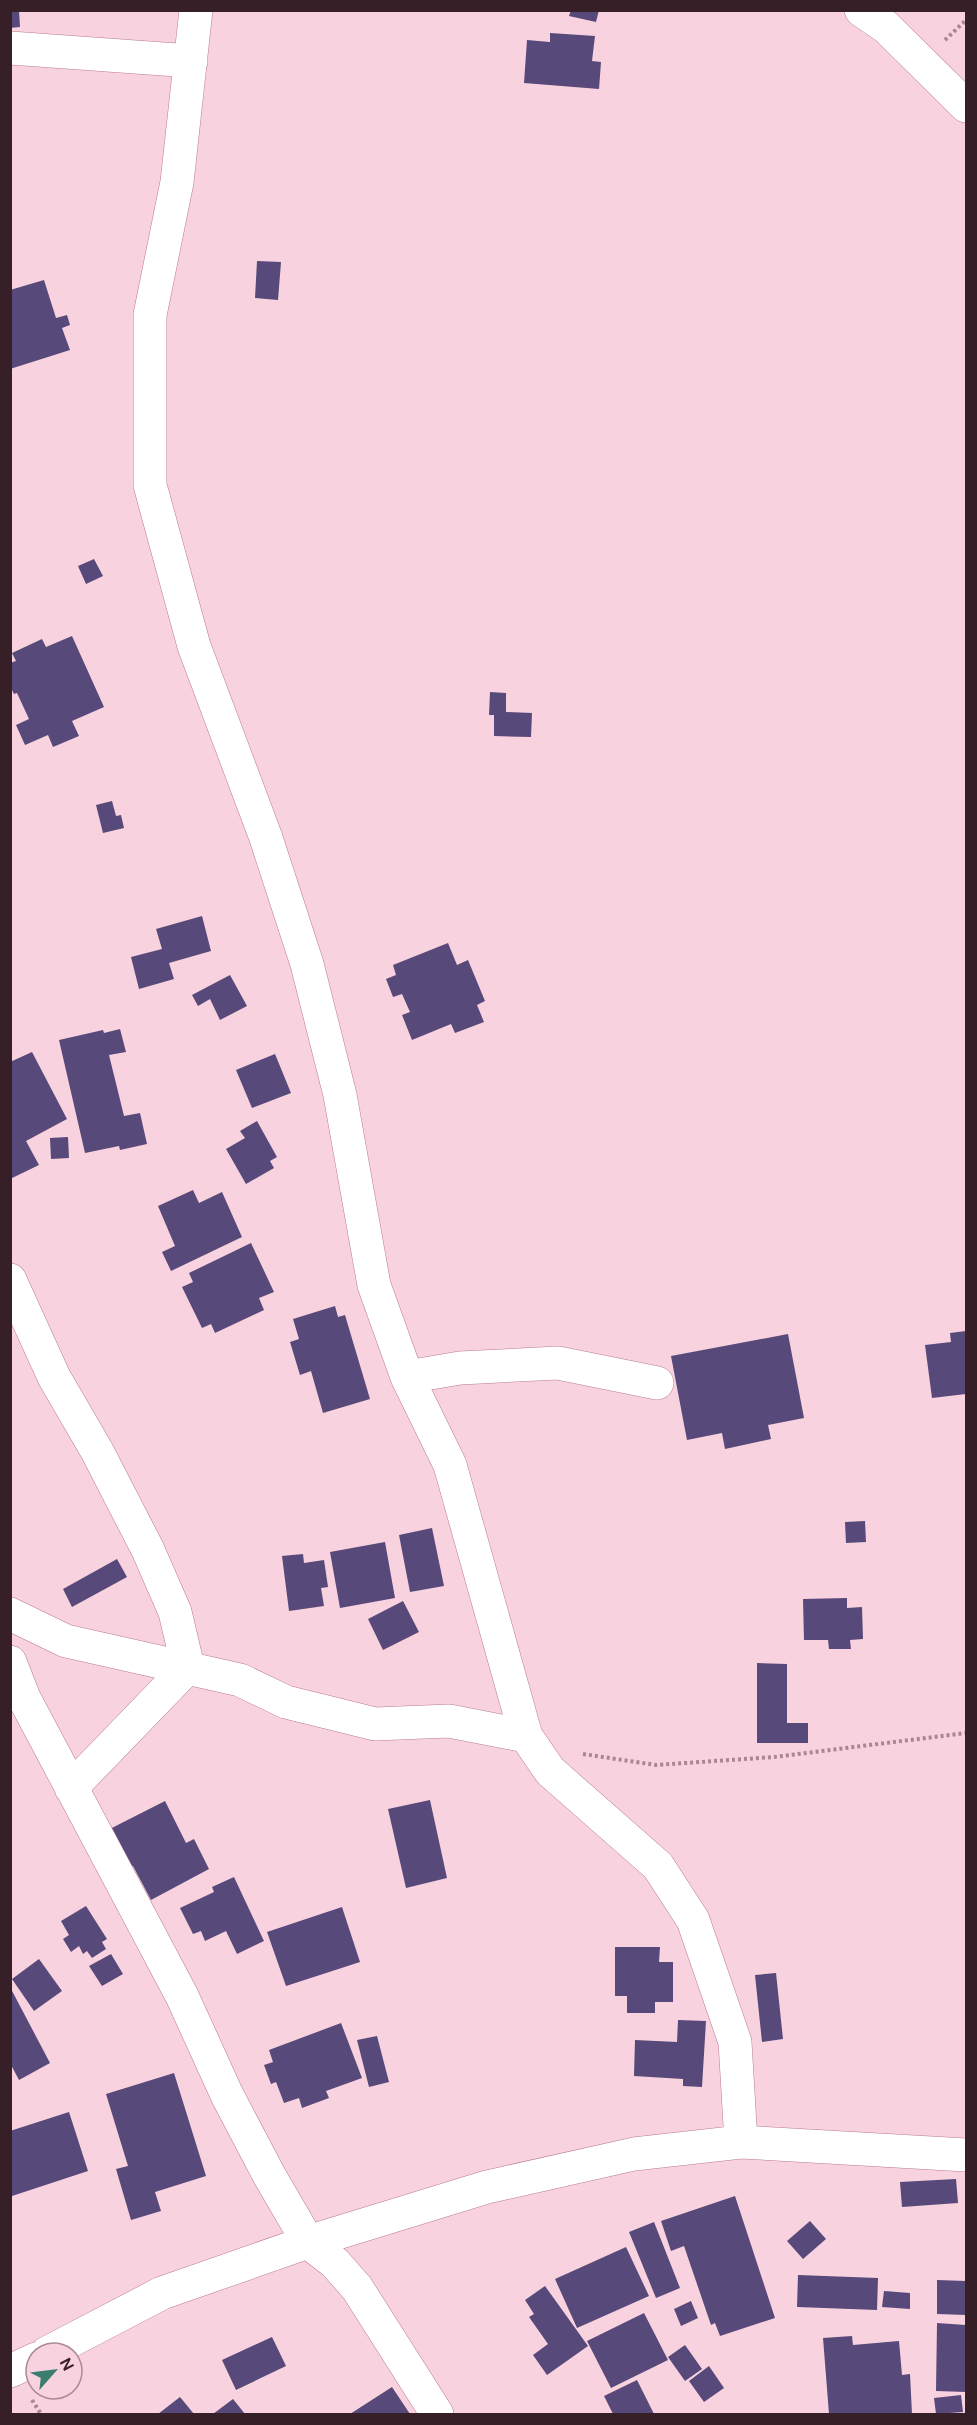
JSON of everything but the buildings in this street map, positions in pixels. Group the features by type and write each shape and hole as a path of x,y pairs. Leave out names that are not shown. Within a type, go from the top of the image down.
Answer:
{"street":[{"path":"196,10 177,182 150,315 150,485 194,646 266,838 307,964 340,1095 374,1285 407,1377 450,1465 526,1736 550,1771 658,1866 693,1920 735,2042 741,2142"},
{"path":"861,10 886,27 966,106"},
{"path":"10,48 191,61"},
{"path":"10,1280 54,1377 97,1451 148,1550 175,1612 188,1666"},
{"path":"407,1377 459,1368 558,1363 657,1383"},
{"path":"10,1614 66,1641 188,1666 240,1680 286,1702 375,1724 448,1721 526,1736"},
{"path":"10,1662 24,1698 182,1996 227,2095 269,2175 308,2242 335,2263 357,2288 437,2415"},
{"path":"71,1788 188,1666"},
{"path":"70,2341 162,2293 308,2242 487,2187 634,2154 741,2142 966,2155"},
{"path":"10,2372 24,2365"}],"path":[{"path":"526,1736 562,1750 656,1765 774,1757 966,1733"}]}
